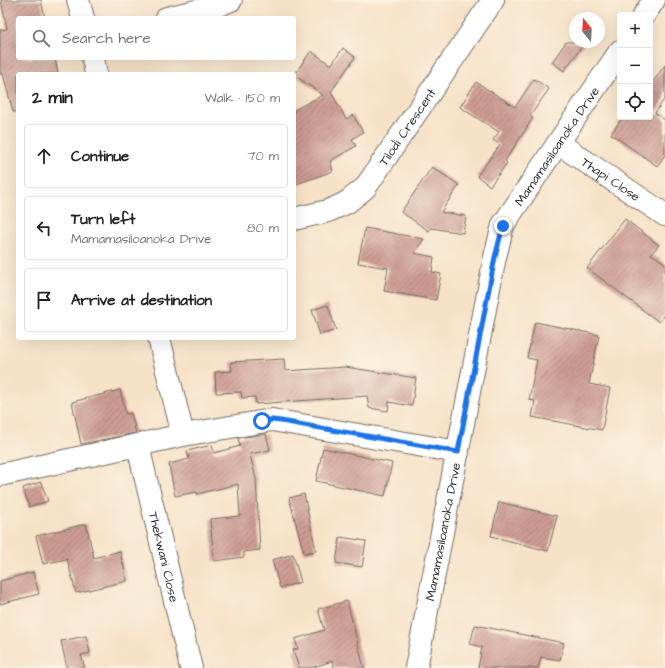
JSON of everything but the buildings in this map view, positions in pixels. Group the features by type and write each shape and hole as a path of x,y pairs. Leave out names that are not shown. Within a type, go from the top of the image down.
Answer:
{"street":[{"path":"78,0 82,16"},
{"path":"174,16 217,6 230,0"},
{"name":"Tilodi Crescent","path":"296,219 328,211 346,203 365,188 493,0"},
{"path":"646,12 654,0"},
{"name":"Mamamasiloanoka Drive","path":"416,668 495,257 503,226 617,55"},
{"path":"93,60 96,72"},
{"name":"Thapi Close","path":"558,143 665,215"},
{"path":"159,340 183,435"},
{"path":"0,475 183,435 272,420 458,452"},
{"name":"Thekwani Close","path":"138,446 191,668"}],"route":[{"path":"262,421 281,421 458,452 495,257 503,226"}]}
